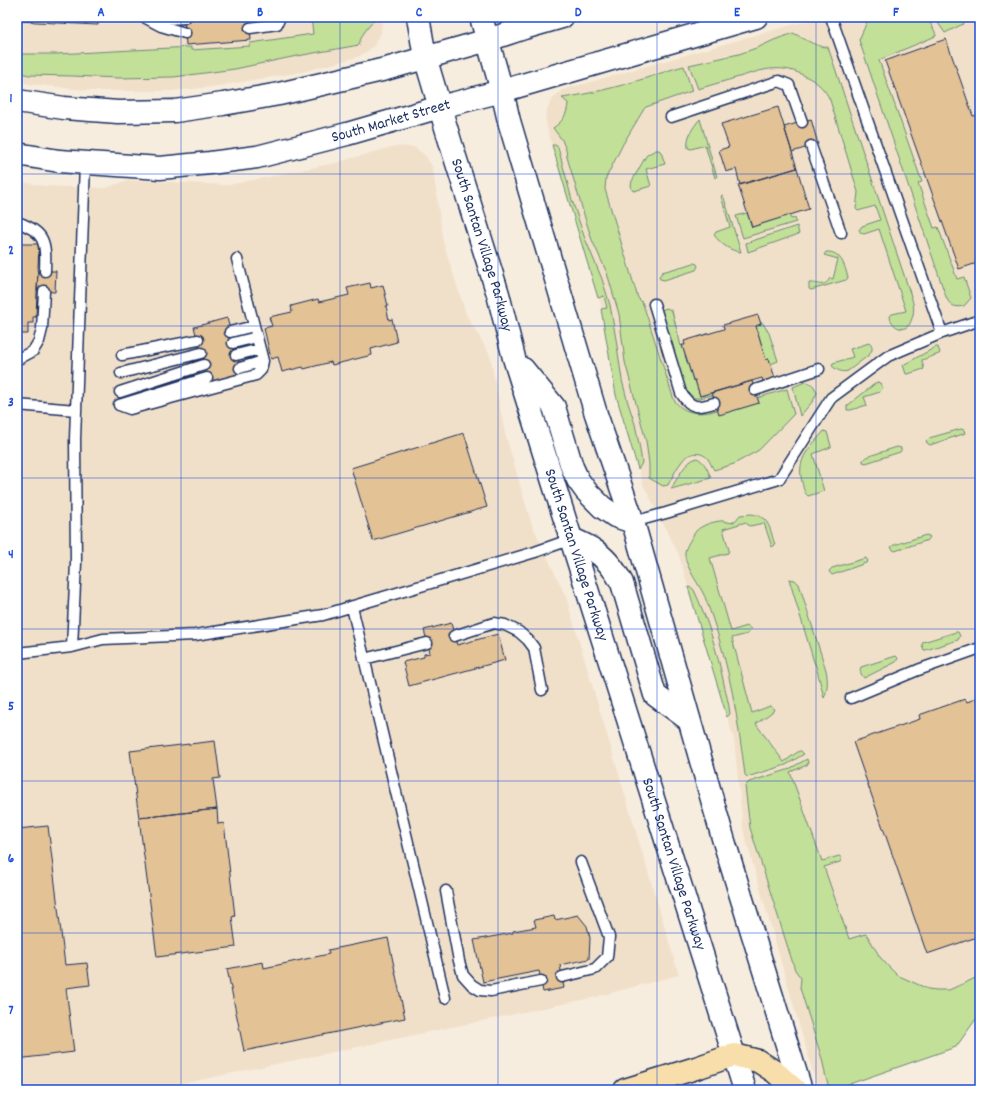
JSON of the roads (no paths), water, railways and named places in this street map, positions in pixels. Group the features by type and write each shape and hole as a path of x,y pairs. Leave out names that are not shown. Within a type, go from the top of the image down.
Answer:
{"highway":[{"path":"625,1090 734,1055 758,1061 775,1072 795,1090"}],"main road":[{"name":"South Santan Village Parkway","path":"418,17 425,57 498,294 514,358 744,1090"},
{"path":"482,17 502,92 508,121 596,414 633,522 722,838 801,1090"},
{"path":"17,101 64,108 118,112 175,111 223,104 279,94 386,69 562,17"},
{"name":"South Market Street","path":"17,154 59,161 160,168 207,164 257,157 347,134 440,107 502,92 756,17"},
{"path":"514,358 554,407 572,467 578,480 586,491 602,507 615,516 633,522"},
{"path":"572,539 592,549 600,555 616,572 622,583 655,694 689,720"}],"lane":[{"path":"144,17 161,26 185,33"},
{"path":"158,17 167,19 184,18"},
{"path":"250,28 277,24 280,17"},
{"path":"831,17 942,333"},
{"path":"671,117 779,81 789,85 802,122"},
{"path":"811,146 841,233"},
{"path":"72,647 76,563 75,439 85,163"},
{"path":"17,222 37,231 42,239 46,250 45,271"},
{"path":"207,378 119,405 130,409 256,375 261,370 263,361 237,260"},
{"path":"17,358 20,358 33,351 39,341 42,329 44,291"},
{"path":"654,304 681,393 686,401 692,405 705,406 714,403"},
{"path":"633,522 779,479 831,398 888,356 942,333 980,320"},
{"path":"230,332 254,326"},
{"path":"233,343 257,337"},
{"path":"122,355 198,340"},
{"path":"236,355 260,349"},
{"path":"121,373 201,353"},
{"path":"240,368 263,361"},
{"path":"120,392 204,364"},
{"path":"755,390 819,369"},
{"path":"17,405 76,410"},
{"path":"17,652 72,647 103,639 195,635 323,615 535,552 572,539"},
{"path":"352,606 445,998"},
{"path":"454,636 494,623 505,625 519,632 534,648 542,690"},
{"path":"364,659 427,643"},
{"path":"851,698 918,670 980,648"},
{"path":"562,977 595,969 607,957 609,937 581,862"},
{"path":"446,891 459,961 463,975 472,985 480,990 491,991 541,981"}]}
